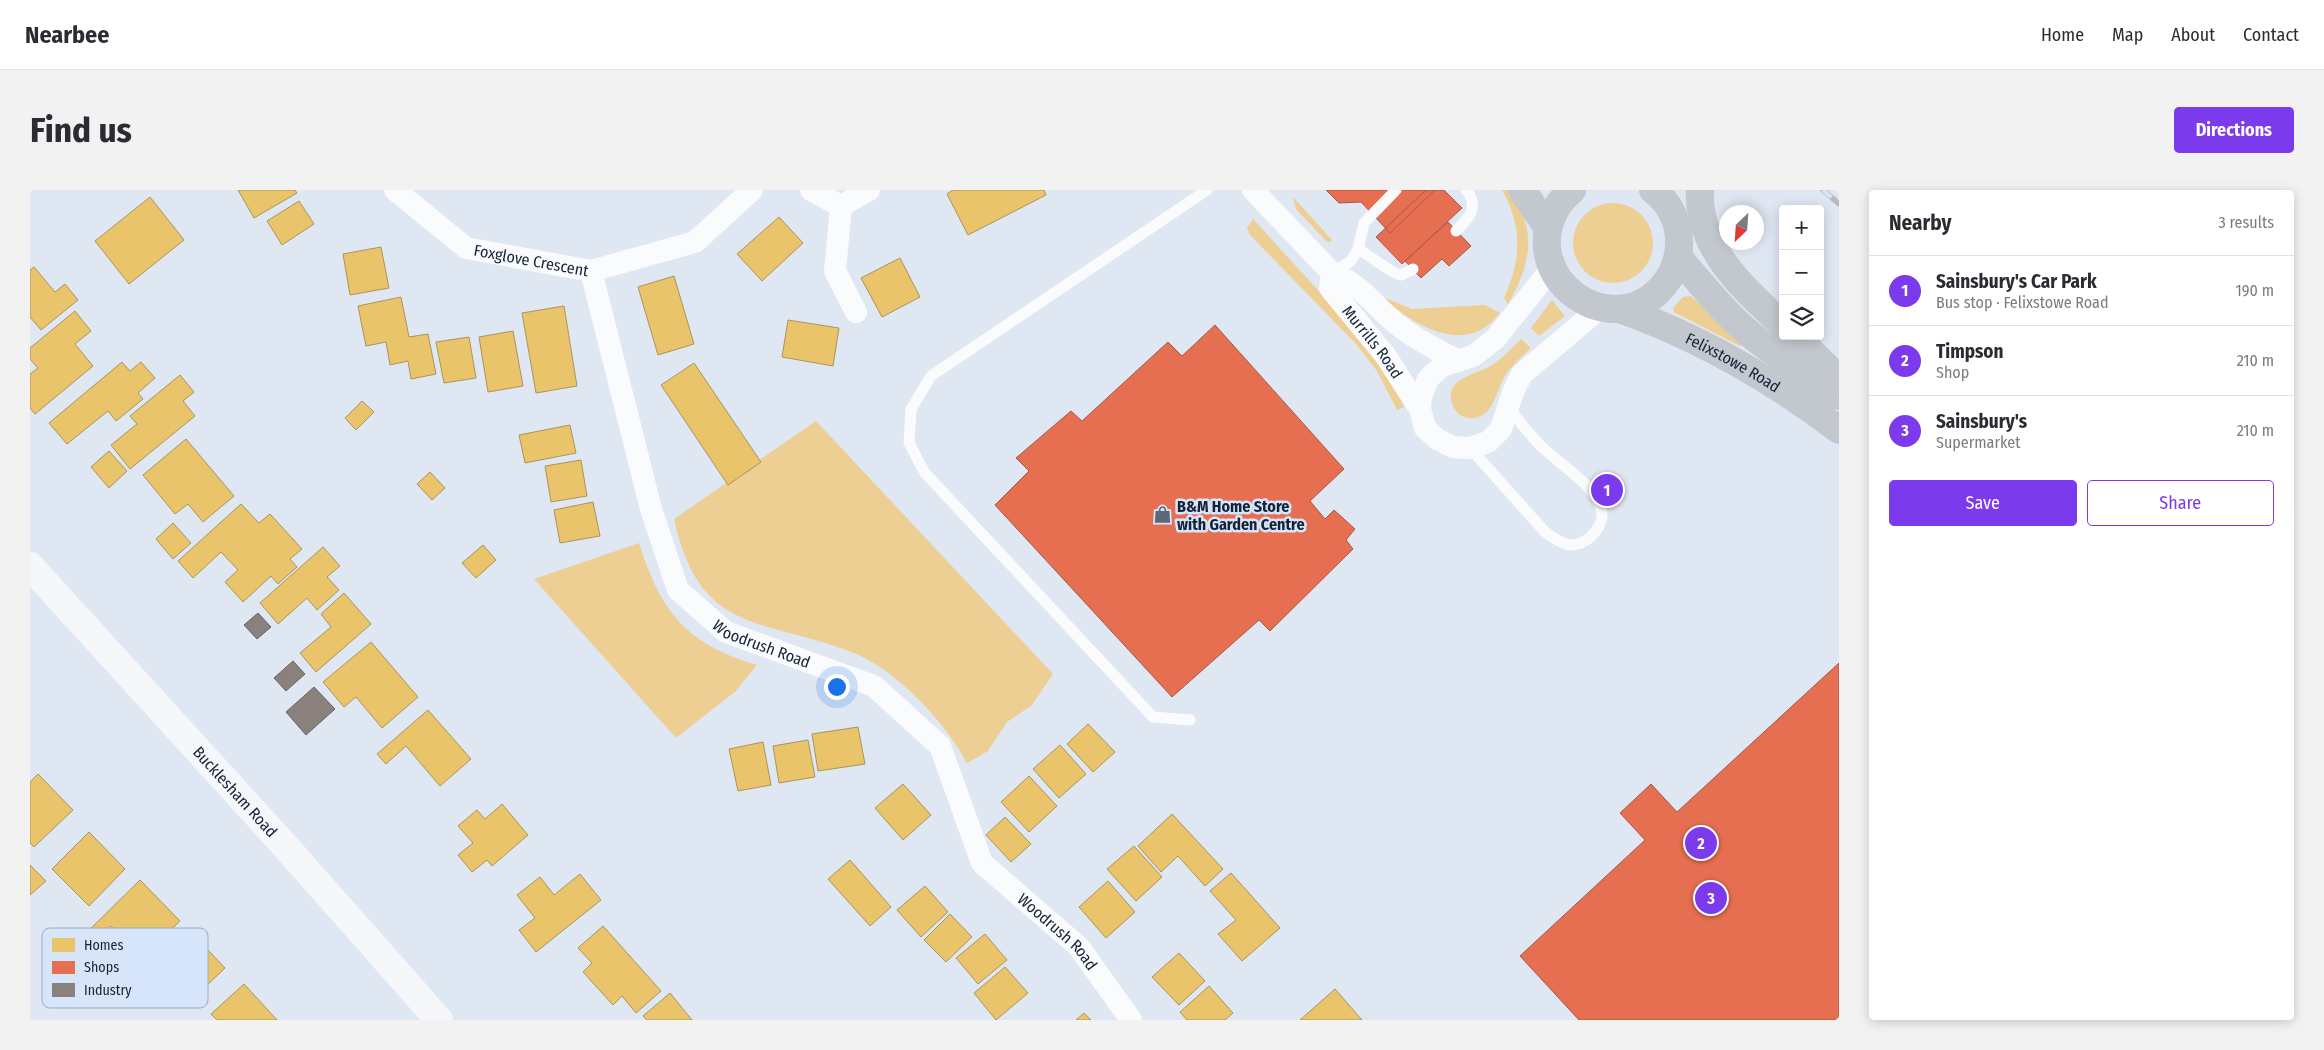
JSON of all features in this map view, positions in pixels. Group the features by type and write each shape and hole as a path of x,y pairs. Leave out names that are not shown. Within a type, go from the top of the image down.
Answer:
{"main road":[{"path":"1522,190 1548,228"},
{"path":"1552,268 1548,255 1548,228 1557,206 1572,190"},
{"path":"1610,308 1639,304 1657,292 1670,277 1678,257 1680,234 1676,201 1661,196 1653,190"},
{"path":"1700,190 1702,221 1717,254 1743,289 1779,321"},
{"name":"Felixstowe Road","path":"1678,257 1710,295 1759,341 1815,377 1839,396"},
{"name":"Felixstowe Road","path":"1552,268 1563,286 1580,300 1610,308 1682,336 1776,384 1839,430"},
{"path":"1799,340 1839,379"}],"street":[{"name":"Foxglove Crescent","path":"395,190 466,248 591,271 695,242 752,190"},
{"path":"811,190 841,206"},
{"path":"841,206 869,190"},
{"name":"Murrills Road","path":"1253,190 1332,274 1349,280 1398,326 1458,361"},
{"path":"841,206 835,271 856,312"},
{"path":"1420,409 1421,397 1428,379 1442,366 1473,356 1495,339 1552,268"},
{"name":"Woodrush Road","path":"591,271 651,509 678,590 726,632 874,686 940,746 982,863 1079,947 1131,1020"},
{"name":"Murrills Road","path":"1332,274 1330,288 1385,355 1420,409 1425,428 1437,439 1453,447 1470,448"},
{"path":"1470,448 1488,442 1500,429 1522,374 1610,308"},
{"name":"Bucklesham Road","path":"30,566 286,847 439,1020"}],"lane":[{"path":"1190,720 1153,717 925,474 909,443 911,409 931,376 1207,190"},
{"path":"1332,274 1351,261 1358,249 1364,223 1396,190"},
{"path":"1456,230 1471,216 1474,208 1472,197 1466,190"},
{"path":"1358,249 1384,265 1392,273 1401,276 1413,270"},
{"path":"1470,448 1545,532 1558,541 1571,545 1585,542 1595,532 1601,522 1601,508 1595,496 1542,448 1508,407"}],"shaded area":[{"path":"1502,190 1510,190 1519,205 1528,233 1528,247 1522,275 1508,304 1504,298 1514,271 1517,244 1514,217"},
{"path":"1293,197 1332,240 1330,242 1326,241 1296,209"},
{"path":"1613,203 1635,210 1641,215 1652,235 1653,243 1646,265 1641,271 1621,282 1613,283 1591,276 1585,271 1574,251 1573,243 1580,221 1585,215 1605,204"},
{"path":"1253,219 1367,344 1397,391 1404,407 1397,410 1377,371 1356,344 1250,235 1247,228"},
{"path":"1380,296 1412,309 1485,305 1500,313 1486,327 1471,334 1455,335 1423,326 1393,307"},
{"path":"1691,296 1744,344 1740,346 1674,312 1673,308 1683,297"},
{"path":"1552,300 1565,316 1539,336 1531,328"},
{"path":"1521,339 1531,348 1507,373 1486,413 1476,418 1460,415 1453,406 1451,397 1455,384 1489,367"},
{"path":"816,421 1053,674 1032,705 1007,722 988,751 967,763 946,731 919,699 887,672 871,661 854,653 740,617 719,604 700,585 686,557 674,519"},
{"path":"639,543 657,588 667,606 680,622 694,635 712,647 732,657 757,665 736,691 676,738 534,579"}],"building: Homes":[{"path":"238,190 295,190 297,193 254,218"},
{"path":"953,190 1044,190 1046,195 968,235 947,194"},
{"path":"150,197 184,240 129,284 95,241"},
{"path":"299,201 314,224 282,245 267,221"},
{"path":"779,217 803,243 762,281 737,254"},
{"path":"381,247 389,288 350,295 343,254"},
{"path":"900,258 920,297 882,317 861,278"},
{"path":"34,267 55,292 65,284 78,300 41,330 30,317 30,270"},
{"path":"674,276 694,344 658,355 638,287"},
{"path":"401,297 409,337 428,334 436,374 411,379 408,361 390,365 386,342 366,346 358,306"},
{"path":"564,306 577,386 536,393 522,313"},
{"path":"75,311 91,331 75,344 93,366 35,414 30,408 30,374 38,368 30,359 30,348"},
{"path":"788,320 839,328 833,366 782,357"},
{"path":"513,331 523,386 488,392 479,337"},
{"path":"469,337 476,378 444,383 436,342"},
{"path":"122,362 130,371 141,362 155,378 138,393 143,399 116,421 108,411 67,444 49,423"},
{"path":"694,363 761,462 728,485 661,385"},
{"path":"180,375 194,392 183,401 195,416 130,469 111,445 137,424 130,416"},
{"path":"362,401 374,412 356,430 345,418"},
{"path":"570,425 576,453 525,463 519,435"},
{"path":"186,439 234,496 203,522 188,504 175,514 143,475"},
{"path":"109,451 127,471 109,488 91,467"},
{"path":"581,460 587,496 551,502 545,466"},
{"path":"430,472 445,488 432,500 417,484"},
{"path":"593,502 600,536 560,543 554,510"},
{"path":"241,504 259,523 270,514 302,549 290,559 297,567 278,584 271,576 243,602 225,582 238,570 221,552 193,578 178,561"},
{"path":"173,523 191,543 173,559 156,539"},
{"path":"483,545 496,560 476,578 462,563"},
{"path":"323,547 340,566 327,577 339,590 317,610 307,598 278,624 260,603"},
{"path":"344,593 371,624 316,672 300,653 331,627 321,614"},
{"path":"371,642 418,697 382,728 356,697 344,707 323,682"},
{"path":"428,710 471,759 440,786 406,746 386,764 377,754"},
{"path":"1088,724 1115,752 1093,772 1067,744"},
{"path":"858,727 865,764 818,771 812,734"},
{"path":"808,740 815,777 779,783 773,746"},
{"path":"763,742 771,785 738,791 729,749"},
{"path":"1060,745 1086,774 1059,798 1033,769"},
{"path":"38,774 73,810 34,847 30,843 30,782"},
{"path":"1029,776 1057,806 1029,832 1001,802"},
{"path":"903,784 931,815 903,840 875,808"},
{"path":"502,804 528,835 492,866 487,860 472,872 458,855 473,843 458,826 477,810 485,819"},
{"path":"1172,814 1223,869 1205,886 1178,856 1161,872 1138,846"},
{"path":"1005,817 1031,844 1011,862 986,835"},
{"path":"89,832 125,869 89,906 52,869"},
{"path":"1134,846 1162,877 1136,901 1107,869"},
{"path":"850,860 891,907 870,926 828,879"},
{"path":"30,865 46,881 30,895"},
{"path":"1231,873 1280,928 1242,961 1218,934 1236,920 1210,891"},
{"path":"580,874 601,900 536,952 519,930 535,918 517,895 540,877 554,895"},
{"path":"140,880 180,921 173,928 113,928 111,926 109,928 91,928"},
{"path":"1108,881 1135,912 1106,938 1079,907"},
{"path":"925,886 948,912 921,937 897,910"},
{"path":"950,914 972,937 946,962 924,940"},
{"path":"603,926 661,991 636,1013 622,996 613,1005 583,972 592,963 578,948"},
{"path":"985,934 1007,960 978,984 956,958"},
{"path":"208,950 225,968 208,984"},
{"path":"1179,953 1205,981 1179,1005 1152,977"},
{"path":"1005,967 1028,993 996,1020 974,993"},
{"path":"244,984 277,1020 217,1020 211,1014"},
{"path":"1209,986 1233,1013 1225,1020 1187,1020 1180,1012"},
{"path":"1335,989 1362,1020 1300,1020"},
{"path":"670,993 692,1020 647,1020 643,1016"},
{"path":"1084,1013 1091,1020 1076,1020"}],"building: Shops":[{"path":"1326,190 1435,190 1390,233 1361,202 1339,203"},
{"path":"1426,190 1444,190 1462,208 1402,264 1376,237"},
{"path":"1448,222 1471,246 1449,266 1442,259 1421,278 1405,261"},
{"name":"B&M Home Store with Garden Centre","path":"1215,325 1344,469 1310,501 1325,519 1334,510 1355,529 1346,540 1353,549 1270,631 1259,620 1172,697 995,505 1029,471 1016,458 1071,411 1082,421 1168,342 1182,356"},
{"path":"1839,663 1839,1020 1579,1020 1520,956 1645,840 1620,813 1651,784 1677,812"}],"building: Industry":[{"path":"258,613 271,627 257,639 244,625"},
{"path":"293,661 305,674 286,691 274,678"},
{"path":"314,687 335,709 306,735 286,712"}],"railway":[{"path":"1823,190 1839,204"}],"place":[{"name":"Sainsbury's Car Park","path":"1607,490"},
{"name":"B&M Home Store with Garden Centre","path":"1163,515"},
{"name":"Timpson","path":"1701,843"},
{"name":"Sainsbury's","path":"1711,898"}]}
